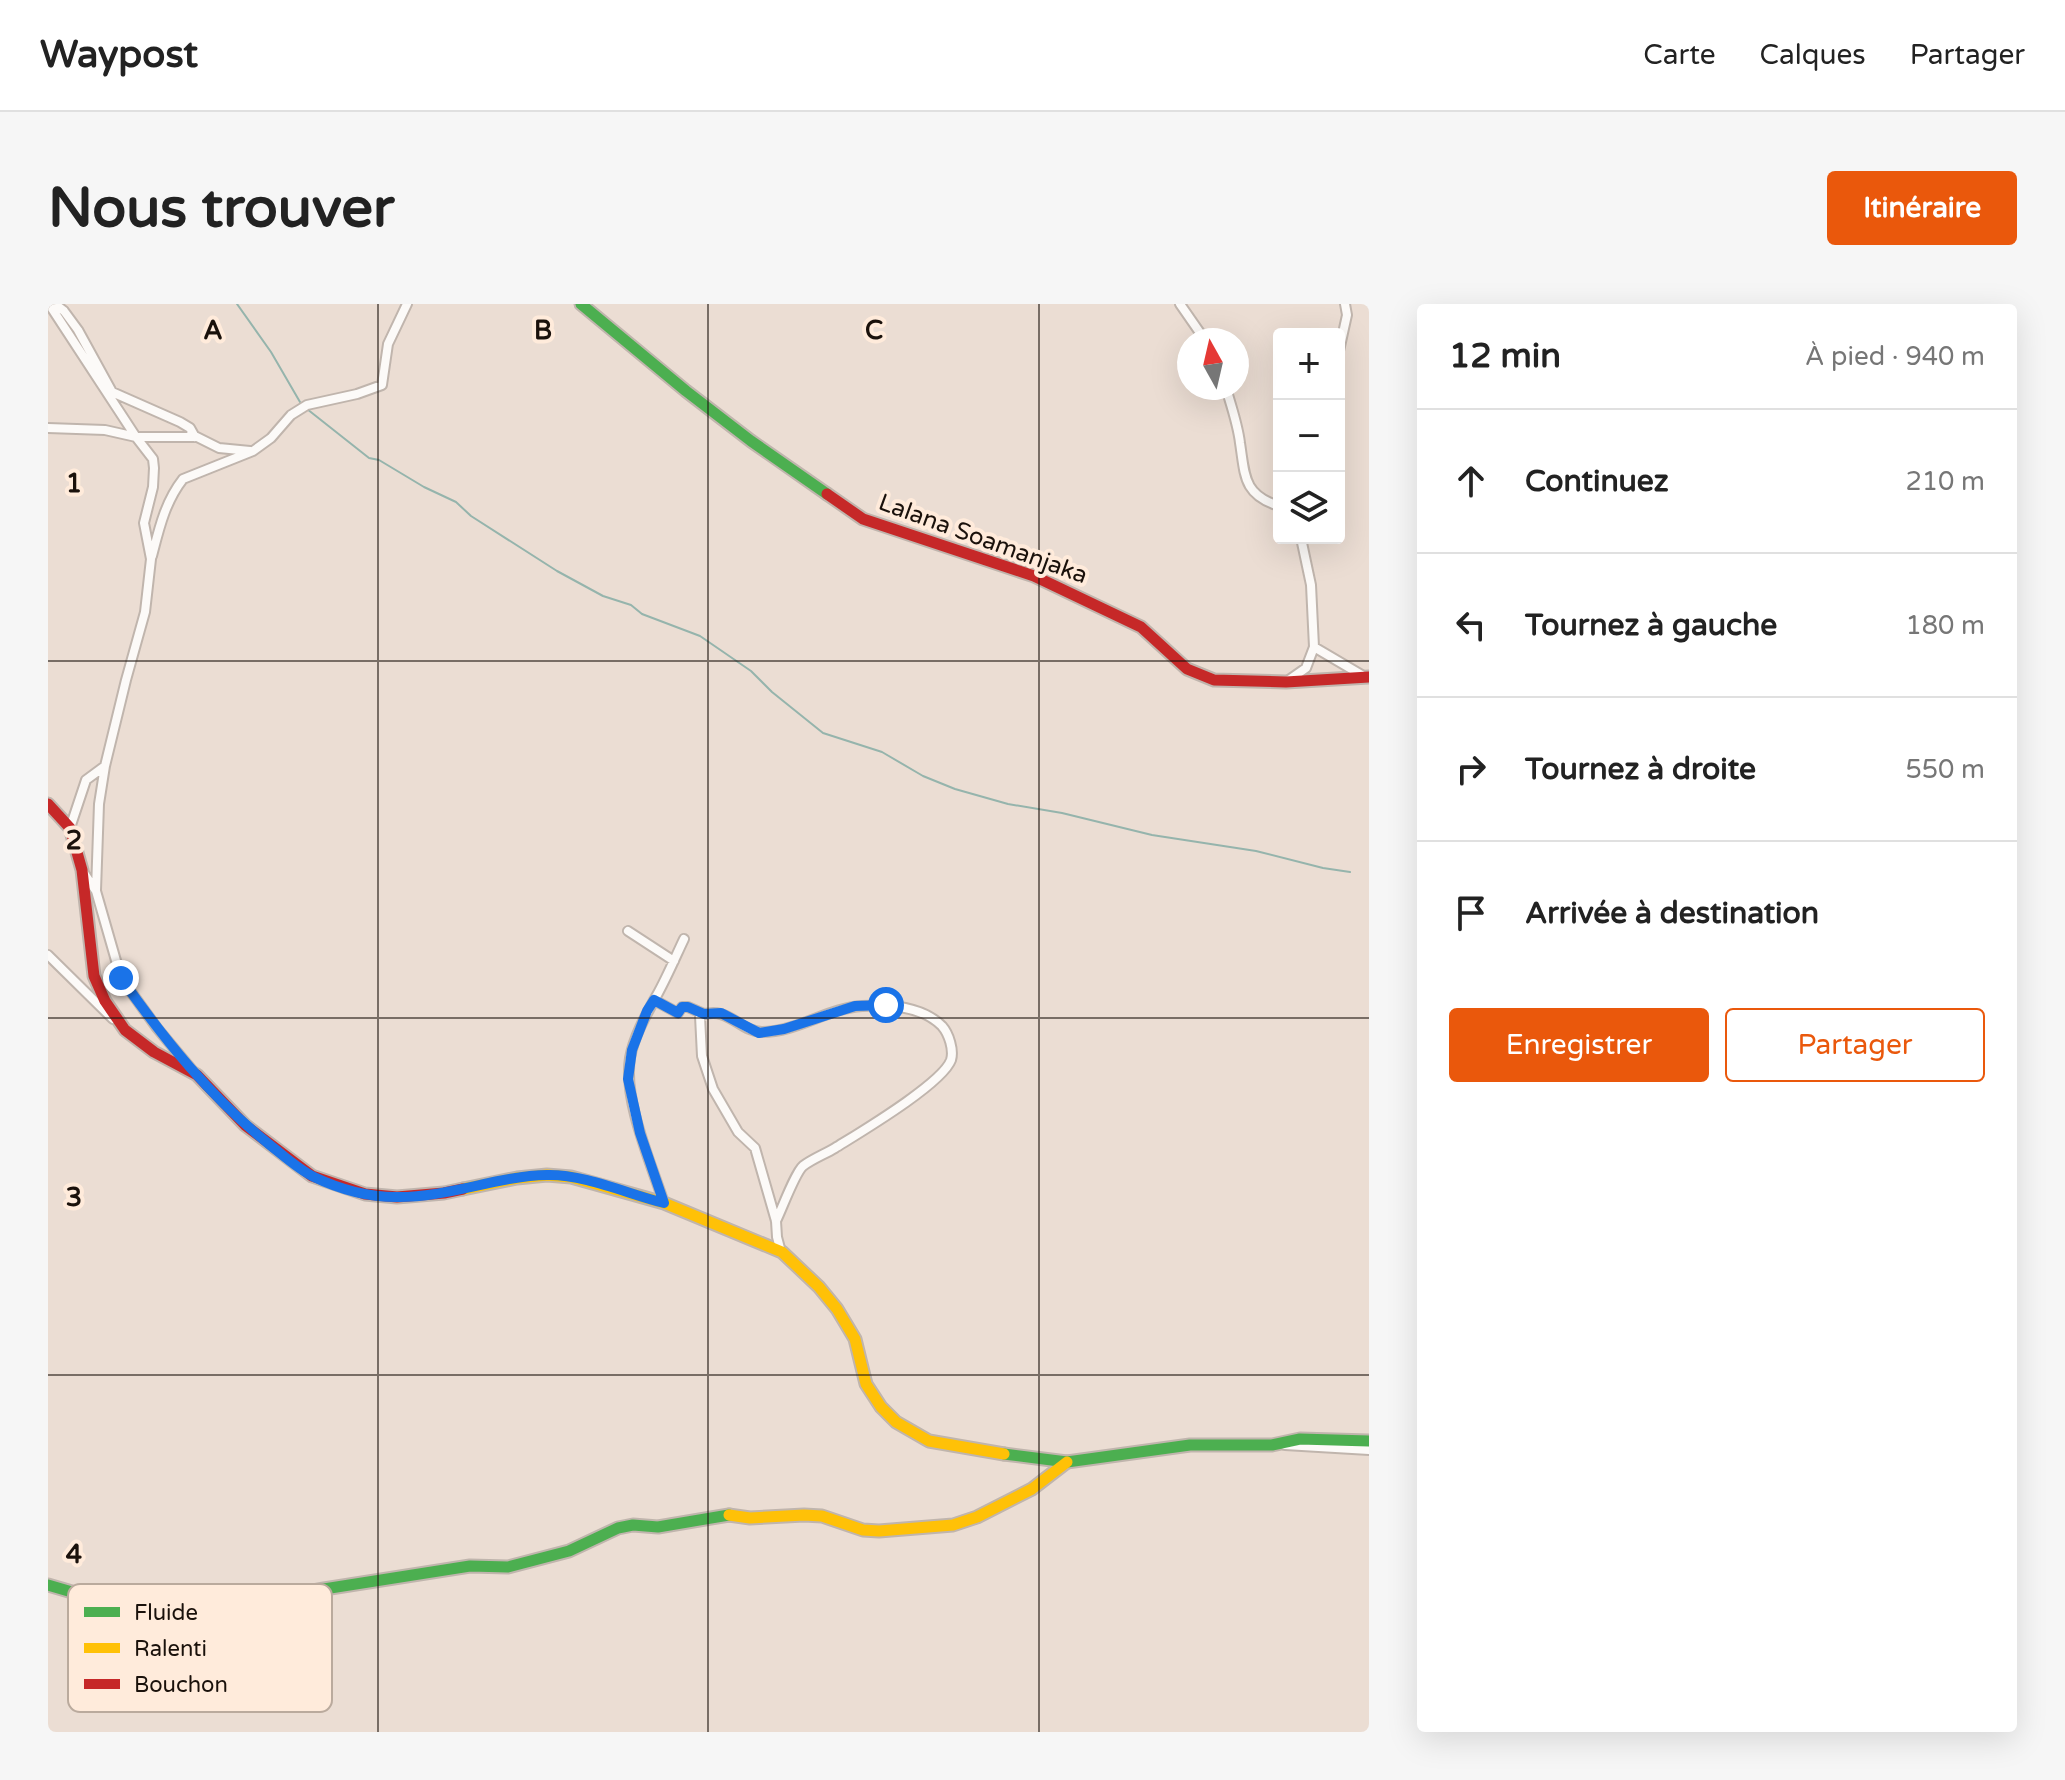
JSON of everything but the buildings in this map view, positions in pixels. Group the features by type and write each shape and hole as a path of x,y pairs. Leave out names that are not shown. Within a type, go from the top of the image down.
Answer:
{"street":[{"path":"52,304 153,459 153,487 144,523 151,559"},
{"path":"96,891 99,804 105,766 145,612 151,559 165,510 175,489 183,479 253,451 271,438 299,408 382,385 388,344 407,304"},
{"name":"Lalana Soamanjaka","path":"581,304 708,408 863,519 1048,582 1141,627 1187,669 1214,680 1286,682 1367,677"},
{"path":"1180,304 1197,328"},
{"path":"1344,328 1347,315 1345,304"},
{"path":"109,391 180,422 190,428 195,437"},
{"path":"1229,400 1240,441 1241,462 1250,488 1264,502 1273,504"},
{"path":"48,428 105,430 136,437 195,437 219,448 253,451"},
{"path":"1286,682 1306,668 1314,647 1311,585 1302,544"},
{"path":"1314,647 1367,677"},
{"path":"70,828 86,780 105,766"},
{"path":"48,804 70,828 82,870 94,976 105,1001 125,1030"},
{"path":"82,870 96,891 121,978 157,1028 245,1125 312,1176 365,1194 397,1197 444,1193 517,1178 547,1175 571,1177 664,1203 782,1252 837,1309 855,1339 866,1384 881,1407 896,1422 929,1441 1067,1462 1190,1445 1369,1450"},
{"path":"628,931 674,961"},
{"path":"664,1203 640,1133 628,1079 632,1050 647,1011 684,939"},
{"path":"48,955 125,1030 154,1052 197,1075"},
{"path":"654,1000 678,1013 682,1007 704,1014 721,1013 759,1033 784,1029 855,1006 886,1005 926,1014 944,1028 952,1046 951,1060 941,1075 869,1128 801,1167 776,1221"},
{"path":"704,1014 700,1016 702,1056 713,1089 738,1132 755,1148 782,1252"},
{"path":"1272,1445 1300,1439 1369,1441"},
{"path":"332,1588 470,1566 508,1567 569,1551 618,1528 633,1525 658,1527 732,1514 750,1518 822,1516 863,1530 879,1531 953,1525 977,1517 1032,1489 1067,1462"},
{"path":"48,1585 68,1591"}],"waterway":[{"path":"237,304 271,352 300,402"},
{"path":"307,409 369,458 379,460 456,502 471,516 557,571 603,596 631,605 642,614 700,636 751,671 823,733 882,752 923,776 955,789 1008,804 1350,872"}],"traffic: fast":[{"path":"581,304 686,391 827,494"},
{"path":"1004,1454 1067,1462 1190,1445 1272,1445 1300,1439 1369,1441"},
{"path":"332,1588 470,1566 508,1567 569,1551 618,1528 633,1525 658,1527 729,1515"},
{"path":"48,1585 68,1591"}],"traffic: slow":[{"path":"463,1189 517,1178 547,1175 571,1177 664,1203 782,1252 837,1309 855,1339 866,1384 881,1407 896,1422 929,1441 1004,1454"},
{"path":"729,1515 750,1518 822,1516 863,1530 879,1531 953,1525 977,1517 1032,1489 1067,1462"}],"traffic: jam":[{"path":"827,494 863,519 1034,576 1141,627 1187,669 1214,680 1286,682 1369,677"},
{"path":"48,804 70,828 82,870 94,976 105,1001 125,1030 154,1052 197,1075 245,1125 312,1176 365,1194 397,1197 463,1189"}],"route":[{"path":"121,978 157,1028 197,1075 245,1125 290,1161 312,1176 330,1183 365,1194 397,1197 444,1193 547,1175 571,1177 664,1203 640,1133 628,1079 632,1050 654,1000 678,1013 682,1007 688,1007 704,1014 721,1013 759,1033 784,1029 855,1006 886,1005"}]}
